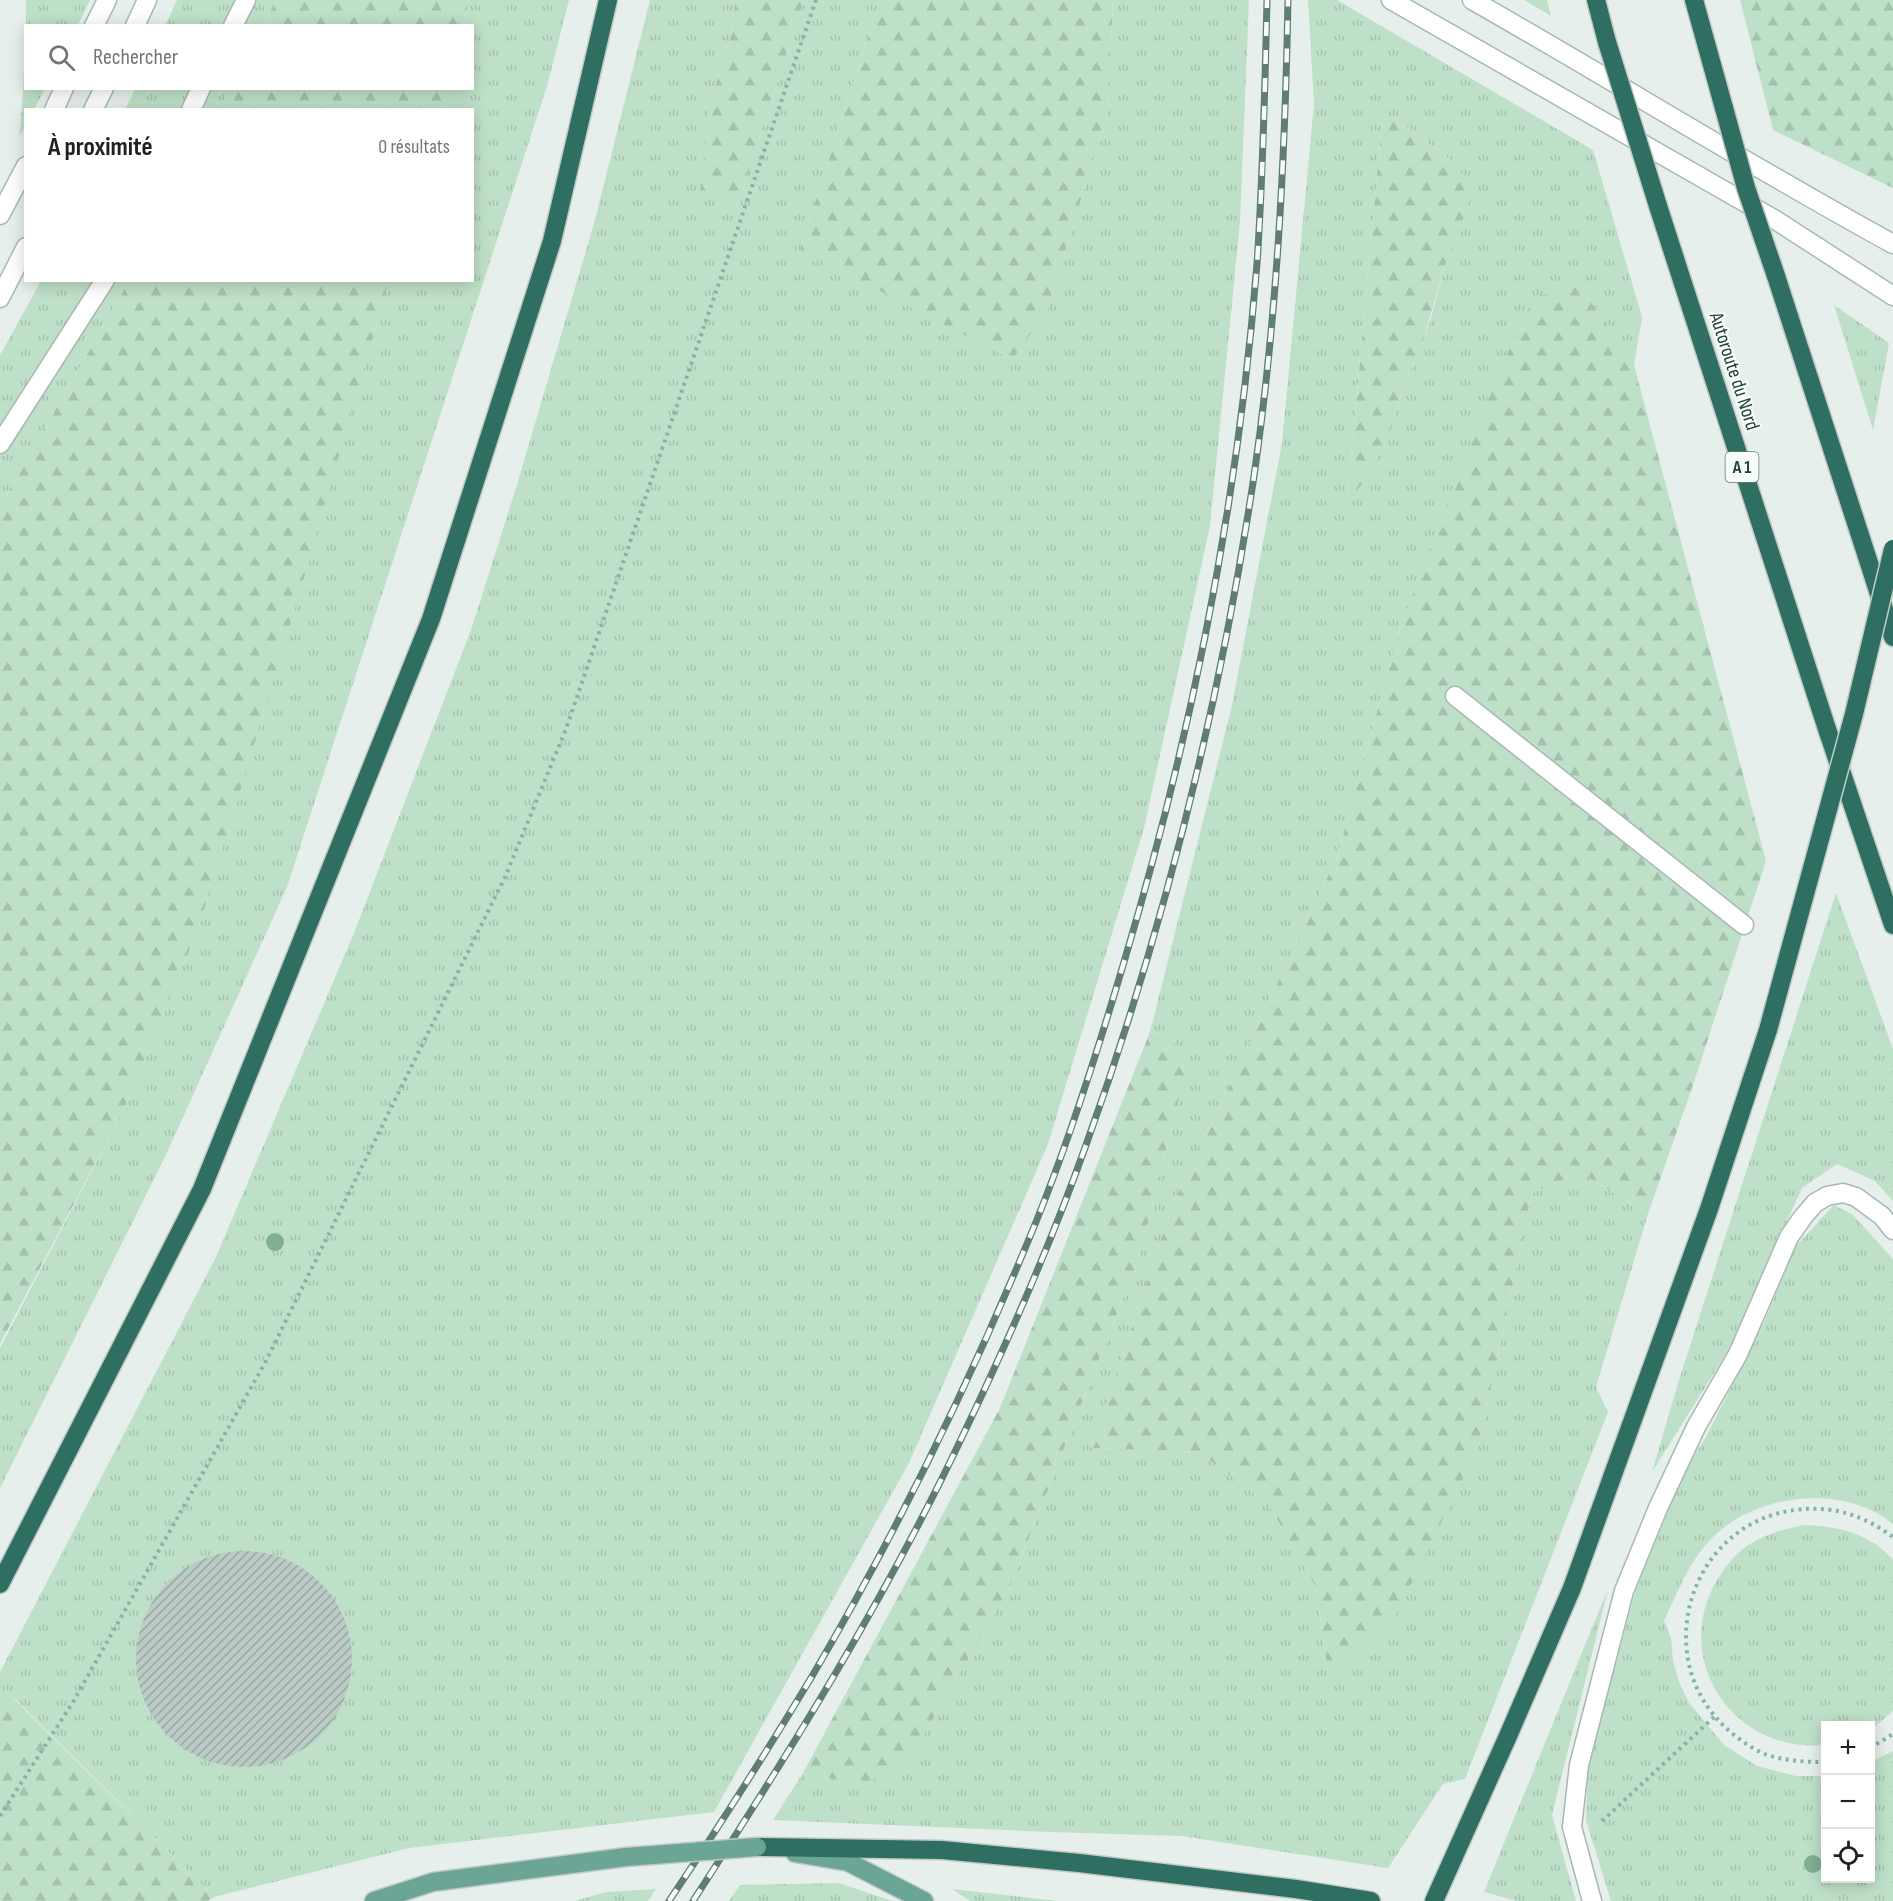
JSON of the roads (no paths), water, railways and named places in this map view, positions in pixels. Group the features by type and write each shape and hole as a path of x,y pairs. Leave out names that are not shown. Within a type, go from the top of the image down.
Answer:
{"highway":[{"path":"0,1584 202,1189 431,619 552,241 608,0"},
{"name":"Autoroute du Nord","path":"1596,0 1658,206 1858,826 1893,925"},
{"path":"1694,0 1746,188 1893,637"},
{"path":"1434,1901 1572,1588 1709,1209 1768,1029 1854,714 1893,549"},
{"path":"757,1847 942,1850 1102,1865 1296,1889 1371,1901"}],"main road":[{"path":"95,24 107,0"},
{"path":"136,24 147,0"},
{"path":"234,24 246,0"},
{"path":"1391,0 1774,219 1889,291"},
{"path":"1472,0 1802,194 1893,244"},
{"path":"55,108 63,90"},
{"path":"94,108 103,90"},
{"path":"192,108 200,90"},
{"path":"0,215 24,170"},
{"path":"0,298 24,251"},
{"path":"0,444 104,282"},
{"path":"1455,696 1744,925"},
{"path":"1592,1901 1572,1827 1579,1765 1624,1592 1658,1508 1696,1427 1738,1354 1789,1237 1803,1217 1815,1203 1827,1196 1843,1193 1856,1197 1882,1216 1893,1230"},
{"path":"374,1901 395,1898 433,1882 626,1857 757,1847 848,1862 924,1901"}],"railway":[{"path":"669,1901 742,1790 811,1678 843,1623 932,1454 986,1339 1036,1222 1072,1126 1104,1028 1148,877 1191,704 1209,617 1238,441 1257,264 1267,0"},
{"path":"693,1901 766,1787 870,1614 963,1435 1044,1255 1086,1145 1140,981 1164,899 1206,731 1224,646 1254,476 1274,298 1285,119 1288,0"}]}
